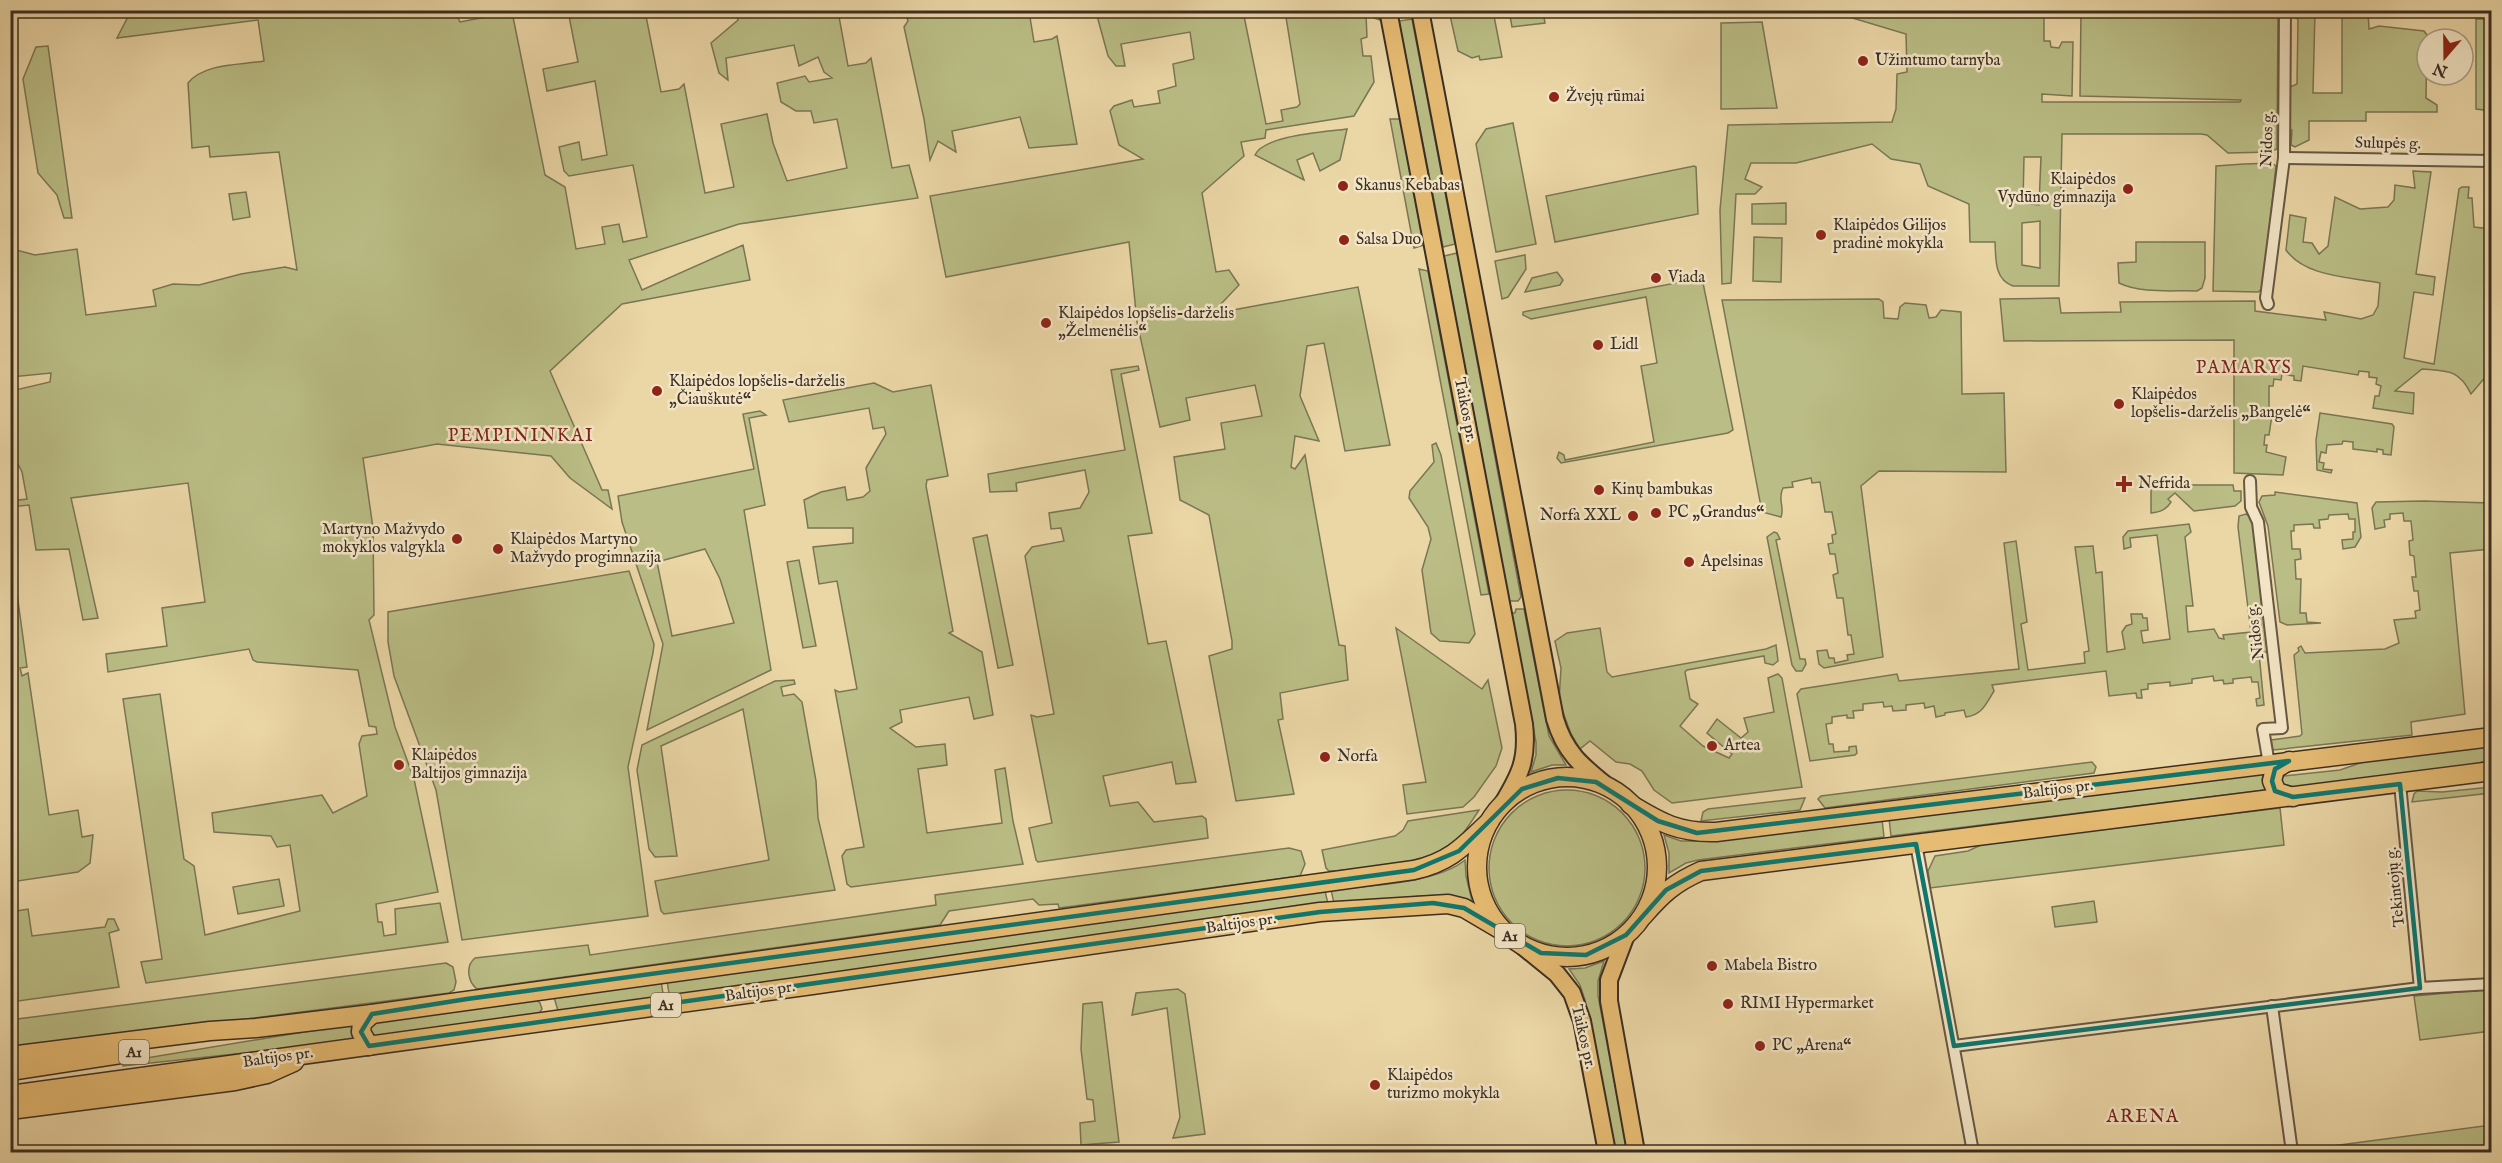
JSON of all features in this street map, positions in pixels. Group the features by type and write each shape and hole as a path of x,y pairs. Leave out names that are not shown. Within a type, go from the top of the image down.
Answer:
{"highway":[{"name":"Baltijos pr.","path":"1630,804 1678,830 1716,832 2492,737"},
{"path":"2289,761 2275,769 2272,781 2277,792 2293,797"},
{"path":"1643,916 1666,890 1680,880 1701,871 2492,771"},
{"name":"A1","path":"1571,777 1608,788 1630,804 1646,825 1655,849 1656,884 1643,916 1626,935 1607,948 1586,955 1563,957 1541,953 1520,944 1503,931 1489,912 1481,890 1478,873 1482,839 1489,822 1502,805 1522,789 1546,780 1571,777"},
{"name":"Baltijos pr.","path":"256,1028 534,992 1414,870 1443,861 1459,851 1489,822"},
{"name":"Baltijos pr.","path":"10,1095 1320,912 1448,904 1464,908 1503,931"},
{"path":"534,992 546,997 551,1007 549,1015 540,1022"},
{"path":"369,1046 361,1032 362,1023 372,1014"},
{"name":"A1","path":"10,1071 209,1040 256,1028"},
{"path":"10,1056 210,1031 256,1028"},
{"path":"10,1110 235,1081 267,1074 314,1053"}],"main road":[{"name":"Taikos pr.","path":"1388,10 1524,723 1525,760 1519,776 1502,805"},
{"name":"Taikos pr.","path":"1420,10 1555,719 1564,745 1570,754 1608,788"},
{"name":"Taikos pr.","path":"1626,935 1609,980 1609,1001 1636,1152"},
{"name":"Taikos pr.","path":"1520,944 1557,974 1572,993 1582,1021 1607,1152"}],"street":[{"name":"Nidos g.","path":"2268,304 2266,298 2284,158 2285,10"},
{"name":"Sulupės g.","path":"2284,158 2492,160"},
{"name":"Nidos g.","path":"2250,481 2251,507 2258,522 2282,728 2264,729 2269,764"},
{"name":"Tekintojų g.","path":"2400,784 2420,988"},
{"path":"1916,844 1925,904 1973,1152"},
{"path":"1954,1046 2420,988 2492,984"},
{"path":"2272,1006 2292,1152"}],"highlighted area":[{"path":"2289,761 2275,769 2272,781 2275,791 2293,797 2400,784 2420,988 1954,1046 1916,844 1701,871 1666,890 1626,935 1586,955 1541,953 1464,908 1433,903 1320,912 369,1046 361,1032 372,1014 467,999 1414,870 1459,851 1522,789 1558,778 1596,782 1658,821 1697,833"}],"green space":[{"path":"454,10 460,22 512,12 545,175 565,187 576,249 605,244 602,227 619,224 623,242 647,237 633,165 569,176 564,171 559,147 579,142 582,160 607,155 595,81 547,91 543,69 578,62 568,11 645,11 661,92 679,89 684,84 705,193 734,187 721,124 767,114 773,143 787,181 847,168 837,119 814,123 811,111 796,111 781,102 777,83 805,76 809,82 832,78 824,72 818,57 799,66 794,45 726,58 728,80 719,73 711,43 738,20 735,11 838,11 848,66 866,63 871,58 892,168 909,165 918,198 739,224 629,260 642,290 743,245 750,280 622,304 550,371 602,490 608,490 612,509 570,478 551,456 437,444 363,458 373,528 374,615 369,620 395,727 414,779 438,892 376,904 378,922 382,922 384,936 396,934 395,909 440,903 448,942 146,983 141,962 162,959 123,699 160,694 184,859 194,866 205,935 300,911 290,845 277,847 271,836 214,832 212,813 322,795 333,813 367,796 359,744 362,736 377,734 376,727 369,726 358,670 257,662 253,660 249,649 108,672 106,654 167,646 162,608 205,602 188,483 71,498 98,618 83,620 69,549 36,550 29,505 11,507 11,501 27,499 22,472 11,450 11,391 50,382 51,373 11,377 11,236 16,250 35,255 77,249 86,315 156,306 153,290 173,284 199,285 241,274 285,267 297,270 279,152 210,157 209,146 192,148 188,83 195,76 213,68 264,61 258,20 117,38 131,11"},
{"path":"1099,10 1243,11 1266,124 1283,121 1281,110 1297,107 1300,104 1285,11 1378,11 1380,20 1366,15 1367,37 1361,39 1363,56 1371,56 1374,82 1354,116 1266,130 1265,138 1241,142 1244,156 1202,193 1216,272 1229,270 1239,285 1221,304 1222,312 1358,287 1390,445 1345,451 1324,343 1307,346 1300,396 1319,441 1295,436 1291,467 1295,469 1305,455 1339,645 1345,646 1348,680 1280,693 1283,719 1278,720 1294,794 1236,801 1209,656 1232,649 1232,641 1209,515 1180,500 1174,457 1225,449 1221,423 1262,416 1255,385 1186,398 1190,420 1160,427 1137,322 1129,242 946,277 930,196 1143,159 1119,145 1110,111 1114,106 1132,100 1134,107 1160,103 1158,91 1176,86 1173,64 1194,59 1190,32 1121,44 1125,66 1116,66 1108,56 1096,12"},
{"path":"905,11 1029,11 1034,42 1057,36 1077,144 1029,148 1020,117 952,131 956,152 938,141 930,160 924,119 904,27 908,21"},
{"path":"1449,11 1493,11 1502,57 1480,60 1479,56 1472,58 1458,51"},
{"path":"1509,11 1543,11 1545,23 1512,27"},
{"path":"1850,11 2044,11 2044,41 2050,41 2051,47 2059,48 2062,42 2073,42 2072,96 2042,94 2042,102 2240,102 2241,100 2080,96 2081,11 2278,11 2277,149 2270,152 2228,153 2207,135 2201,134 2062,134 2059,286 2013,286 2007,283 2002,279 1997,268 1995,242 1970,242 1969,204 1928,186 1920,164 1891,159 1872,144 1796,163 1751,163 1745,179 1762,187 1755,194 1736,194 1731,283 1722,284 1720,210 1728,125 1892,122 1896,109 1897,74 1907,72 1906,34 1849,17","holes":["2024,157 2041,157 2039,205 2023,203","2040,221 2040,268 2022,265 2022,223"]},
{"path":"2289,11 2315,11 2313,93 2342,93 2342,11 2368,11 2369,29 2379,26 2415,30 2415,87 2426,87 2426,98 2437,105 2437,112 2366,112 2366,121 2309,121 2309,140 2295,147 2291,145 2292,130 2288,129 2290,87 2297,84 2298,19 2290,16"},
{"path":"1412,19 1455,244 1443,247 1399,21"},
{"path":"2476,19 2491,19 2491,111 2476,109"},
{"path":"1762,22 1777,108 1721,109 1721,23"},
{"path":"48,46 72,218 64,218 57,195 38,173 23,79 36,47"},
{"path":"1390,119 1400,119 1424,245 1414,248"},
{"path":"1513,123 1536,244 1496,252 1476,144 1486,129"},
{"path":"1347,129 1340,160 1320,171 1313,153 1297,160 1304,180 1255,155 1261,148 1283,139"},
{"path":"2272,163 2276,166 2263,288 2258,292 2213,291 2216,166"},
{"path":"1696,167 1698,214 1555,242 1546,196"},
{"path":"2413,171 2431,172 2416,274 2435,277 2433,295 2414,292 2404,358 2434,364 2459,189 2469,187 2468,198 2472,198 2474,227 2491,229 2491,374 2488,374 2471,394 2457,376 2445,371 2422,369 2395,391 2414,393 2413,414 2373,408 2375,396 2379,396 2381,386 2376,384 2377,378 2369,377 2369,372 2359,371 2358,375 2303,366 2301,381 2294,380 2294,376 2282,374 2281,380 2274,379 2273,386 2269,386 2269,414 2272,415 2269,435 2265,435 2264,445 2267,445 2266,452 2286,457 2283,475 2234,473 2234,340 2004,341 2000,299 2059,298 2061,313 2121,312 2120,302 2255,301 2255,311 2326,320 2324,312 2361,319 2373,315 2378,306 2380,283 2316,271 2294,259 2286,250 2290,215 2306,218 2303,242 2312,243 2319,254 2328,246 2335,197 2360,209 2388,207 2394,200 2395,185 2415,188"},
{"path":"246,192 250,217 233,220 229,194"},
{"path":"1786,203 1786,224 1752,224 1752,204"},
{"path":"1754,237 1782,238 1781,282 1753,281"},
{"path":"2136,242 2205,242 2205,278 2202,288 2197,291 2157,291 2137,289 2119,283 2118,263 2136,262"},
{"path":"1457,253 1521,597 1518,601 1509,601 1444,256"},
{"path":"1525,255 1526,269 1508,297 1502,299 1495,261"},
{"path":"1419,269 1428,271 1489,594 1481,595"},
{"path":"1557,272 1563,280 1560,285 1525,292 1532,278"},
{"path":"1702,278 1733,430 1728,433 1561,463 1557,458 1559,452 1564,455 1565,460 1654,442 1641,366 1657,363 1646,297 1531,319 1523,315 1523,312"},
{"path":"1879,299 1883,302 1884,318 1898,319 1900,307 1905,303 1926,305 1929,318 1936,317 1941,310 1961,312 1962,394 2004,393 2006,472 1879,471 1861,486 1883,657 1824,668 1819,664 1817,651 1827,650 1829,658 1834,658 1835,663 1848,660 1847,655 1854,654 1851,635 1848,635 1843,598 1837,598 1833,575 1838,573 1835,554 1830,554 1828,544 1833,543 1832,535 1836,534 1832,512 1825,512 1820,482 1812,483 1811,478 1792,482 1793,487 1783,488 1781,517 1762,512 1722,300"},
{"path":"1138,366 1139,370 1121,374 1152,533 1128,536 1148,644 1166,641 1196,782 1176,784 1172,762 1103,776 1110,806 1138,802 1154,822 1202,816 1206,819 1208,838 1038,862 1029,828 1052,823 1031,715 1037,717 1054,714 1025,556 1032,547 1064,541 1061,528 1051,529 1049,513 1080,508 1089,492 1085,470 1016,483 1017,491 990,492 988,474 1125,450 1111,370"},
{"path":"874,383 893,392 931,385 948,476 927,480 926,486 953,631 949,633 982,652 993,715 974,719 969,697 900,710 902,722 890,728 916,747 945,744 947,765 918,769 927,833 1002,823 995,770 1005,768 1013,821 1023,864 851,887 847,884 842,856 846,850 864,847 835,690 839,692 857,689 837,581 819,584 813,547 853,543 853,528 808,528 804,500 821,492 845,487 847,500 863,497 870,491 866,468 886,434 884,427 873,429 869,408 789,422 783,400"},
{"path":"760,411 766,415 749,418 765,505 744,510 771,670 647,730 663,644 622,522 618,496 754,469 743,414","holes":["705,549 720,579 734,623 672,636 657,562"]},
{"path":"2320,413 2392,424 2394,427 2391,455 2383,454 2383,450 2377,449 2377,452 2353,449 2353,442 2343,441 2342,444 2327,445 2326,453 2321,452 2319,462 2324,463 2323,469 2332,470 2331,473 2317,470 2316,440"},
{"path":"1436,443 1441,455 1475,634 1469,643 1440,641 1431,633 1422,570 1431,539 1428,527 1409,498 1410,491 1434,462 1432,445"},
{"path":"2151,485 2233,485 2234,491 2241,491 2241,501 2235,506 2194,511 2175,493 2168,499 2171,502 2167,507 2151,513"},
{"path":"2275,492 2357,503 2361,537 2355,547 2343,549 2342,540 2353,539 2353,532 2355,532 2355,519 2349,519 2348,514 2329,515 2328,519 2319,520 2320,528 2314,528 2313,524 2294,525 2294,531 2291,531 2292,549 2300,549 2301,559 2295,560 2296,579 2301,579 2300,613 2306,613 2307,622 2321,623 2287,625 2280,622 2268,526 2259,502 2262,496 2275,495"},
{"path":"2376,502 2491,503 2491,549 2450,553 2465,714 2411,722 2412,735 2273,750 2271,740 2302,734 2294,655 2299,651 2298,648 2301,646 2305,653 2385,649 2399,643 2394,620 2416,618 2415,611 2420,610 2418,591 2414,591 2412,577 2416,577 2414,556 2410,555 2409,541 2413,540 2411,521 2404,521 2403,513 2390,514 2390,519 2384,520 2385,527 2375,529 2372,508"},
{"path":"2246,514 2253,523 2268,652 2259,653 2264,705 2257,706 2256,699 2260,698 2258,682 2252,682 2251,677 2233,679 2233,683 2224,684 2223,680 2214,681 2213,676 2192,679 2192,683 2170,686 2170,682 2148,684 2148,689 2141,690 2142,698 2137,698 2136,693 2109,696 2106,671 1992,685 1994,691 1983,708 1976,714 1966,717 1964,710 1936,717 1934,706 1925,708 1924,703 1906,705 1906,710 1893,711 1892,706 1884,707 1883,702 1863,704 1863,710 1853,711 1854,718 1847,718 1847,715 1832,717 1832,723 1826,724 1829,744 1833,744 1834,752 1849,751 1849,747 1856,746 1857,753 1810,761 1797,694 1801,689 1897,674 1899,681 2019,669 2004,543 2016,541 2027,622 2021,624 2028,670 2085,663 2084,652 2089,651 2075,547 2093,546 2096,573 2102,572 2107,652 2125,649 2122,632 2126,626 2132,624 2131,614 2142,614 2143,618 2147,618 2148,630 2141,631 2143,643 2170,639 2157,535 2130,538 2131,547 2124,549 2123,537 2128,531 2189,524 2191,532 2185,537 2193,606 2186,606 2188,632 2214,629 2219,638 2224,639 2223,635 2251,632 2238,527 2239,516"},
{"path":"1774,532 1780,539 1776,540 1800,659 1805,659 1806,664 1802,671 1796,671 1792,665 1767,537"},
{"path":"987,535 1013,665 998,668 973,538"},
{"path":"11,549 27,667 20,668 22,676 28,673 49,815 78,810 82,837 93,835 90,863 78,872 11,882"},
{"path":"799,560 816,646 803,648 787,562"},
{"path":"629,571 654,644 628,767 648,916 462,940 436,790 394,676 388,642 388,612"},
{"path":"1516,609 1524,609 1549,736 1566,765 1552,765 1531,772 1536,755 1536,742 1511,613 1515,613"},
{"path":"1396,628 1482,689 1488,680 1502,748 1496,766 1474,797 1463,807 1407,814 1403,785 1426,782"},
{"path":"1600,628 1607,672 1612,677 1766,649 1776,645 1778,661 1773,665 1765,663 1764,656 1687,670 1685,672 1690,699 1698,704 1680,726 1703,746 1729,758 1732,754 1707,733 1717,719 1741,738 1748,732 1744,718 1774,712 1768,678 1778,674 1782,678 1802,787 1672,803 1654,790 1642,771 1630,764 1616,762 1590,741 1580,749 1571,734 1559,701 1561,668 1555,641 1567,633"},
{"path":"794,680 795,684 781,687 783,696 794,694 802,702 816,781 818,818 835,890 664,914 661,911 655,881 769,860 743,709 661,746 677,856 655,857 649,849 637,770 642,745 775,681"},
{"path":"2491,745 2491,759 2473,765 2287,788 2281,780 2284,776 2340,770 2366,761"},
{"path":"2092,762 2096,767 2094,773 1825,808 1818,799 1821,796"},
{"path":"2264,773 2262,779 2265,790 1891,836 1889,818"},
{"path":"2491,787 2491,793 2412,802 2417,791 2442,792"},
{"path":"1567,790 1597,796 1622,813 1639,838 1645,868 1639,898 1622,923 1597,940 1567,946 1537,940 1512,923 1495,898 1489,868 1495,838 1512,813 1537,796"},
{"path":"1805,798 1800,810 1701,821 1703,812 1708,809"},
{"path":"2280,808 2284,845 1930,888 1928,871 1935,856 1968,851 1983,844"},
{"path":"1479,810 1460,837 1433,855 1385,866 1336,871 1329,871 1326,868 1322,850 1395,836 1403,830 1408,821"},
{"path":"1882,819 1884,837 1698,860 1686,863 1669,873 1669,853 1664,835 1681,841 1706,841"},
{"path":"1289,848 1301,851 1305,864 1300,876 1059,908 1058,904 1039,905 1033,899 949,911 940,925 477,989 471,982 469,974 470,965 475,958 588,945 590,955 936,905 935,895"},
{"path":"1465,860 1472,901 1441,895 1335,908 1331,890 1420,879 1452,868"},
{"path":"279,879 284,906 238,914 233,887"},
{"path":"1325,891 1329,908 670,999 667,981"},
{"path":"2094,901 2097,922 2055,927 2052,907"},
{"path":"28,909 32,936 105,927 108,919 114,919 119,930 109,933 119,987 11,1002 11,912"},
{"path":"1604,961 1598,981 1598,996 1628,1152 1615,1152 1585,1000 1580,985 1569,969 1585,968"},
{"path":"446,963 453,967 456,982 454,990 449,993 11,1049 10,1020"},
{"path":"661,981 664,999 558,1011 554,997"},
{"path":"1178,989 1185,994 1205,1134 1173,1138 1180,1117 1167,1008 1132,1015 1136,993"},
{"path":"2491,989 2491,1031 2420,1040 2414,996"},
{"path":"535,999 540,1003 542,1009 538,1015 375,1038 368,1028 371,1023"},
{"path":"1102,1002 1119,1142 1081,1145 1080,1123 1095,1121 1093,1100 1087,1099 1081,1049 1083,1004"},
{"path":"352,1024 351,1032 355,1041 123,1066 122,1062"},
{"path":"2491,1125 2491,1152 2305,1152 2309,1149"}],"place":[{"name":"Užimtumo tarnyba","path":"1863,61"},
{"name":"Žvejų rūmai","path":"1554,97"},
{"name":"Skanus Kebabas","path":"1343,186"},
{"name":"Klaipėdos Vydūno gimnazija","path":"2128,189"},
{"name":"Klaipėdos Gilijos pradinė mokykla","path":"1821,235"},
{"name":"Salsa Duo","path":"1344,240"},
{"name":"Viada","path":"1656,278"},
{"name":"Klaipėdos lopšelis-darželis „Želmenėlis“","path":"1046,323"},
{"name":"Lidl","path":"1598,345"},
{"name":"Klaipėdos lopšelis-darželis „Čiauškutė“","path":"657,391"},
{"name":"Klaipėdos lopšelis-darželis „Bangelė“","path":"2119,404"},
{"name":"Nefrida","path":"2124,484"},
{"name":"Kinų bambukas","path":"1599,490"},
{"name":"PC „Grandus“","path":"1656,513"},
{"name":"Norfa XXL","path":"1633,516"},
{"name":"Martyno Mažvydo mokyklos valgykla","path":"457,539"},
{"name":"Klaipėdos Martyno Mažvydo progimnazija","path":"498,549"},
{"name":"Apelsinas","path":"1689,562"},
{"name":"Artea","path":"1712,746"},
{"name":"Norfa","path":"1325,757"},
{"name":"Klaipėdos Baltijos gimnazija","path":"399,765"},
{"name":"Mabela Bistro","path":"1712,966"},
{"name":"RIMI Hypermarket","path":"1728,1004"},
{"name":"PC „Arena“","path":"1760,1046"},
{"name":"Klaipėdos turizmo mokykla","path":"1375,1085"}],"district":[{"name":"PAMARYS","path":"2244,368"},
{"name":"PEMPININKAI","path":"521,436"},
{"name":"ARENA","path":"2143,1117"}]}
